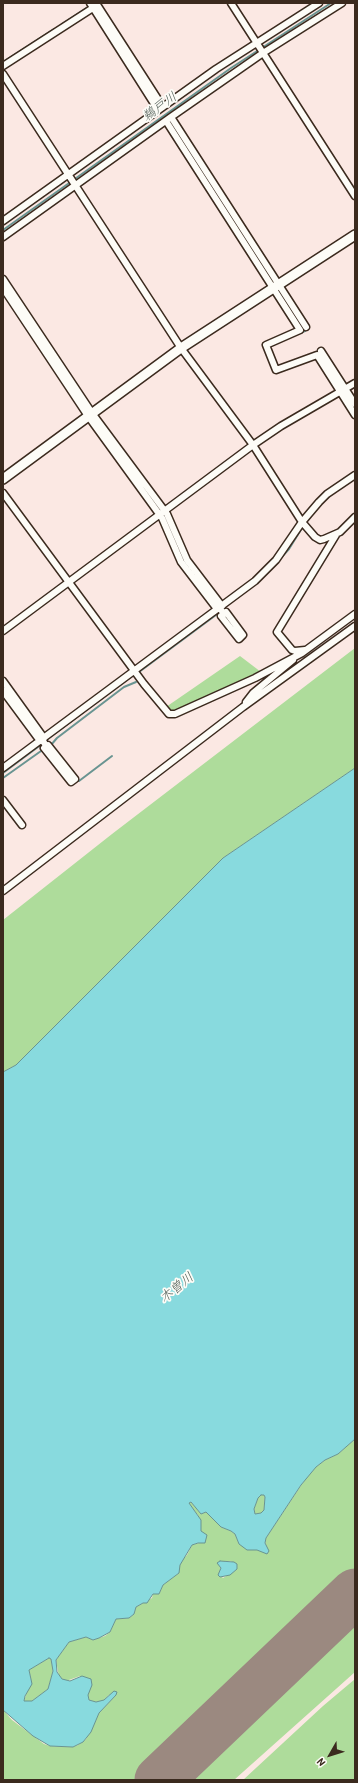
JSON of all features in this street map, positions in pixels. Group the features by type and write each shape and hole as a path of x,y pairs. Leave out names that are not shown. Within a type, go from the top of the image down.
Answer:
{"street":[{"path":"231,3 355,196"},
{"path":"3,221 69,176 161,109 318,3"},
{"path":"3,237 74,185 263,52 342,3"},
{"path":"3,66 96,4 161,109"},
{"path":"3,74 181,348 253,445 302,522 320,540 336,535"},
{"path":"169,119 276,286 306,327"},
{"path":"3,479 181,348 355,235"},
{"path":"3,279 90,415"},
{"path":"276,286 300,330 266,345 276,370 317,355 342,390 355,404"},
{"path":"3,288 90,415 162,514 187,560 224,614"},
{"path":"321,351 355,415"},
{"path":"3,631 253,445 281,426 355,383"},
{"path":"3,768 255,581 268,569 302,522 327,494 355,475"},
{"path":"3,493 168,714 175,714 255,678 304,652"},
{"path":"304,652 292,650 277,632 336,535 355,517"},
{"path":"243,707 253,693 355,614"},
{"path":"3,891 243,707 355,626"},
{"path":"3,681 42,739 46,746 44,748 71,782 75,779 48,745 46,746"},
{"path":"3,691 42,739"},
{"path":"3,800 22,825"}],"green space":[{"path":"355,648 355,768 223,858 16,1065 3,1072 3,920 112,834"},
{"path":"240,656 261,672 177,711 171,711 166,707"},
{"path":"355,1439 355,1672 234,1780 3,1780 3,1710 12,1720 44,1744 50,1746 73,1747 86,1739 99,1713 116,1695 109,1695 104,1700 96,1702 89,1700 80,1676 66,1681 59,1677 56,1660 69,1642 86,1637 93,1640 105,1636 110,1632 116,1619 129,1618 134,1614 136,1607 152,1598 153,1594 159,1594 163,1585 179,1573 178,1568 192,1545 199,1543 201,1531 198,1515 188,1504 191,1502 201,1514 206,1512 221,1527 235,1534 239,1544 266,1547 266,1538 306,1478 325,1460 338,1454","holes":["226,1561 231,1561 237,1569 223,1578 219,1574 221,1570 220,1567"]},
{"path":"261,1495 264,1495 265,1497 264,1511 255,1514 254,1509 258,1498"},
{"path":"49,1658 51,1659 53,1671 48,1689 32,1701 24,1701 31,1679 29,1670"},
{"path":"355,1679 355,1780 243,1780 323,1706"}],"water":[{"name":"木曽川","path":"355,768 355,1439 338,1454 325,1460 316,1467 301,1485 266,1538 265,1543 269,1551 267,1554 257,1550 247,1550 239,1544 235,1534 221,1527 206,1512 201,1514 191,1502 189,1503 201,1520 201,1531 207,1535 205,1543 192,1545 180,1565 179,1573 163,1585 159,1594 153,1594 147,1603 143,1603 136,1607 134,1614 129,1618 116,1619 110,1632 99,1638 93,1640 86,1637 69,1642 56,1660 57,1672 62,1679 70,1681 82,1676 91,1679 92,1685 88,1695 89,1700 96,1702 104,1700 114,1691 117,1692 99,1713 91,1732 83,1742 73,1747 50,1746 33,1736 3,1710 3,1072 16,1065 223,858","holes":["261,1495 264,1495 265,1497 264,1510 261,1513 255,1514 254,1509 258,1498","49,1658 51,1659 53,1671 48,1689 32,1701 24,1701 25,1696 32,1684 29,1670"]},
{"path":"220,1561 234,1562 237,1564 237,1569 230,1575 220,1577 218,1575 221,1568 217,1563"}],"waterway":[{"name":"鵜戸川","path":"3,230 231,68 331,3"},
{"path":"62,24 88,7"},
{"path":"3,62 54,29"},
{"path":"254,252 272,280"},
{"path":"295,335 305,331 303,327"},
{"path":"352,405 355,409"},
{"path":"325,500 332,494"},
{"path":"306,522 315,511"},
{"path":"279,560 289,549 302,528"},
{"path":"261,579 276,564"},
{"path":"222,609 242,594"},
{"path":"139,672 220,612"},
{"path":"45,741 135,674"},
{"path":"51,745 57,738 124,687 136,682"},
{"path":"3,773 42,744"},
{"path":"3,778 41,751"},
{"path":"79,781 112,756"}],"runway":[{"path":"159,1780 355,1593"}]}
